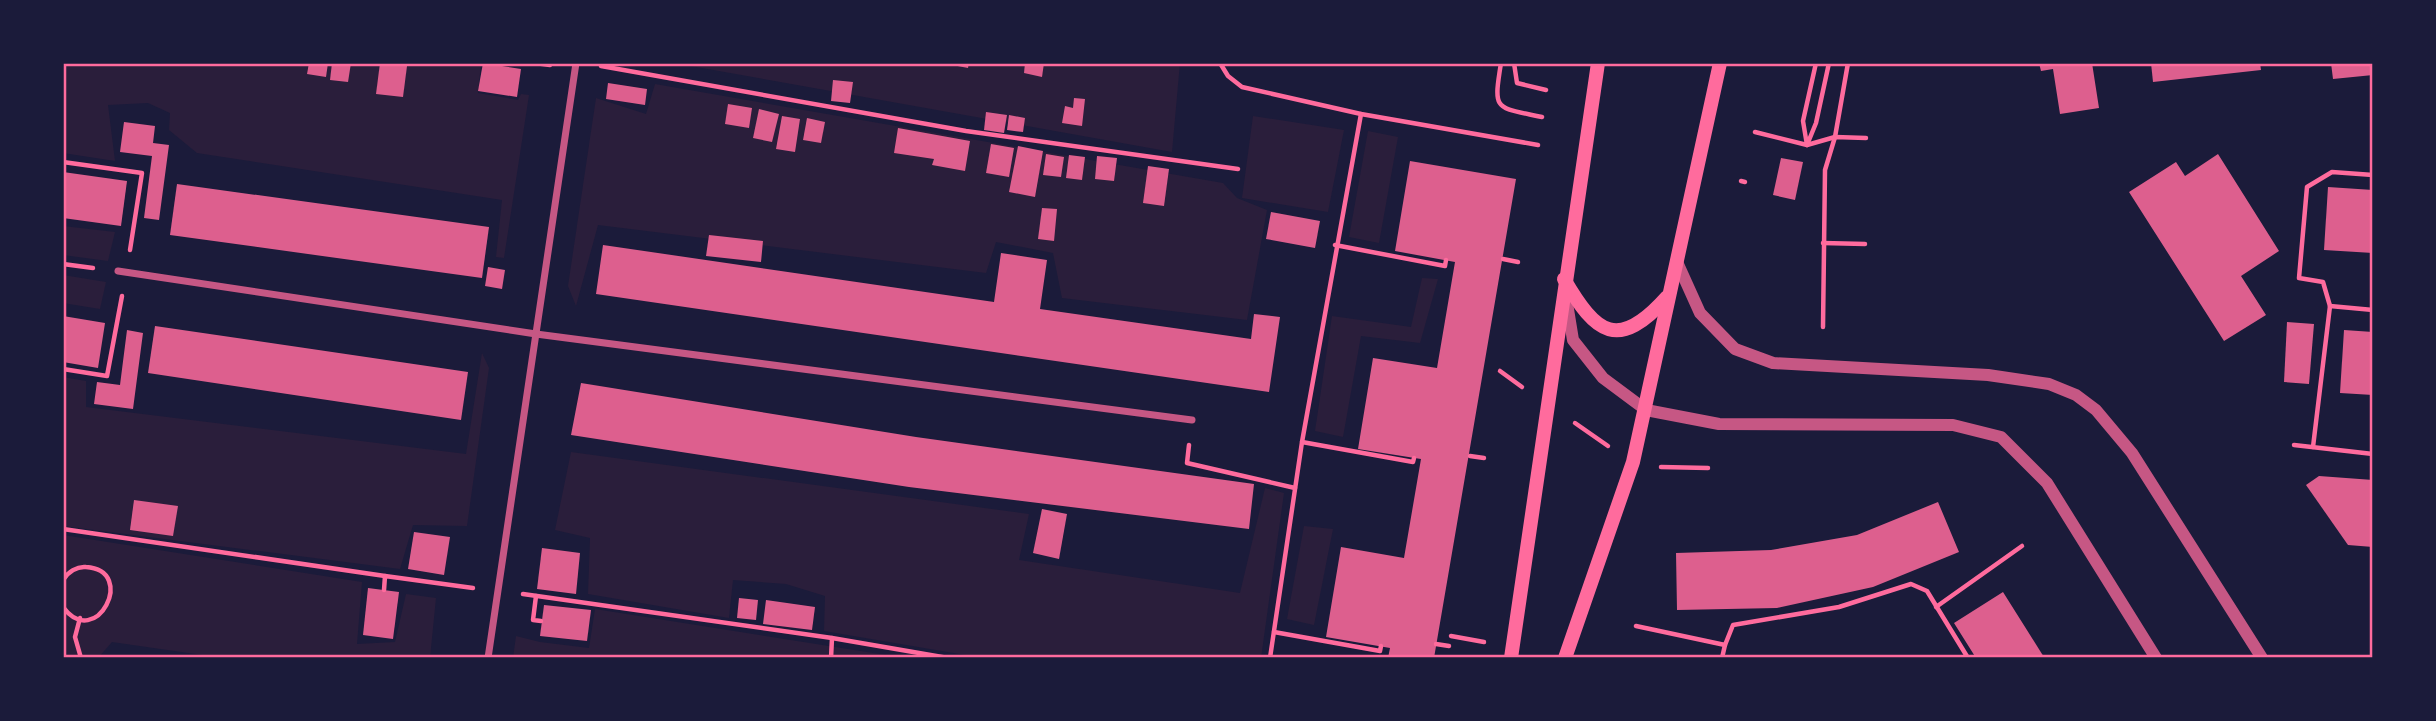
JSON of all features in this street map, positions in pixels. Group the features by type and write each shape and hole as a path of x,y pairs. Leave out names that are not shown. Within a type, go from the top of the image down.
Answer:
{"main road":[{"path":"1511,658 1564,279 1598,63"},
{"path":"1565,658 1633,462 1720,63"},
{"path":"1564,279 1584,314 1598,327 1622,330 1646,320 1668,296"}],"street":[{"path":"488,658 576,63"},
{"path":"1677,262 1700,313 1735,349 1773,363 1988,375 2049,384 2076,395 2096,410 2132,453 2262,658"},
{"path":"122,271 536,334 1192,420"},
{"path":"1564,279 1573,340 1603,378 1646,410 1719,424 1953,425 2001,437 2047,483 2156,658"}],"path":[{"path":"1220,63 1228,76 1242,87 1361,114 1538,145"},
{"path":"1501,63 1496,95 1498,104 1503,109 1542,117"},
{"path":"1514,63 1517,83 1546,90"},
{"path":"1515,72 1519,63"},
{"path":"1807,145 1803,121 1816,63"},
{"path":"1807,145 1816,123 1829,63"},
{"path":"1823,327 1825,170 1835,137 1848,63"},
{"path":"600,65 966,131 1238,169"},
{"path":"1270,658 1302,442 1335,245 1361,114"},
{"path":"1755,132 1807,145 1835,137 1866,138"},
{"path":"63,162 142,173 122,271 107,376 63,369"},
{"path":"2313,447 2330,306 2323,282 2299,278 2307,187 2332,172 2373,175"},
{"path":"1823,243 1865,244"},
{"path":"1335,245 1445,266 1446,260"},
{"path":"1503,259 1518,262"},
{"path":"63,264 122,271"},
{"path":"2330,306 2373,310"},
{"path":"1500,371 1633,462 1670,468 1708,468"},
{"path":"1192,420 1187,463 1295,488"},
{"path":"1302,442 1413,462 1414,458"},
{"path":"2294,445 2373,454"},
{"path":"1470,456 1484,458"},
{"path":"63,528 832,638 948,658"},
{"path":"1936,607 2022,546"},
{"path":"63,580 74,570 85,567 96,569 106,576 111,587 111,599 97,617 80,618 63,607"},
{"path":"384,590 385,576"},
{"path":"1722,658 1733,625 1839,607 1911,584 1927,591 1969,658"},
{"path":"536,596 533,621 541,621"},
{"path":"80,618 75,637 81,658"},
{"path":"1636,626 1725,645"},
{"path":"1274,632 1380,651 1381,646"},
{"path":"831,658 832,638"},
{"path":"1436,644 1449,646"}],"shaded area":[{"path":"63,63 481,63 478,93 518,100 521,94 529,95 504,258 496,257 502,200 197,153 169,130 170,113 148,103 108,105 115,161 63,153"},
{"path":"674,63 1180,63 1172,152"},
{"path":"655,84 1223,183 1237,198 1267,210 1247,320 1062,298 1053,253 996,242 986,273 598,225 576,306 568,286 596,98 646,114"},
{"path":"1253,116 1344,130 1328,212 1242,198"},
{"path":"1368,131 1398,137 1379,243 1349,237"},
{"path":"63,226 115,232 108,261 63,255"},
{"path":"63,275 106,282 100,309 63,303"},
{"path":"1422,278 1438,279 1420,343 1361,336 1343,437 1315,431 1332,316 1411,327"},
{"path":"482,353 489,368 467,526 413,525 400,569 63,526 63,377 86,381 86,407 466,454"},
{"path":"571,452 1029,514 1019,560 1240,593 1265,488 1284,493 1261,658 983,658 824,631 825,596 786,584 733,580 729,618 588,594 590,538 555,530"},
{"path":"1304,526 1333,529 1314,625 1287,619"},
{"path":"63,535 362,582 357,644 395,642 406,594 436,598 430,658 223,658 112,642 98,658 63,658"},
{"path":"595,609 905,658 513,658 516,636 589,648"}],"building":[{"path":"309,63 328,63 326,77 307,74"},
{"path":"332,63 351,63 348,82 330,80"},
{"path":"380,63 407,66 403,97 376,94"},
{"path":"483,63 521,69 517,97 478,91"},
{"path":"942,63 969,63 968,68"},
{"path":"1025,63 1044,63 1042,77 1024,73"},
{"path":"2039,63 2092,63 2099,108 2060,114 2053,69 2041,71"},
{"path":"2151,63 2260,63 2261,70 2153,82"},
{"path":"2331,63 2373,63 2373,75 2333,79"},
{"path":"833,80 853,82 850,103 831,101"},
{"path":"608,83 647,89 645,105 606,99"},
{"path":"1074,98 1085,99 1082,126 1062,123 1065,106 1073,108"},
{"path":"728,104 752,108 749,128 725,124"},
{"path":"759,109 779,114 772,142 753,138"},
{"path":"986,112 1007,115 1004,133 984,130"},
{"path":"1009,115 1025,118 1023,132 1007,130"},
{"path":"782,116 800,119 795,152 776,149"},
{"path":"807,118 825,122 821,143 803,140"},
{"path":"124,122 155,126 153,143 169,145 159,220 144,218 152,156 120,152"},
{"path":"898,128 970,141 965,171 932,165 934,159 894,153"},
{"path":"991,144 1014,148 1009,177 986,173"},
{"path":"1018,146 1043,151 1035,197 1009,192"},
{"path":"1046,154 1064,157 1061,177 1043,175"},
{"path":"2218,154 2279,251 2241,276 2266,315 2224,341 2129,192 2176,162 2185,176"},
{"path":"1069,155 1085,157 1082,180 1066,178"},
{"path":"1097,156 1117,158 1114,181 1095,179"},
{"path":"1781,158 1803,162 1795,200 1773,195"},
{"path":"1410,161 1516,179 1434,658 1388,658 1390,648 1326,637 1341,547 1404,558 1421,459 1358,449 1373,358 1437,368 1455,262 1395,251"},
{"path":"1148,166 1169,169 1164,206 1143,203"},
{"path":"63,172 127,181 121,226 63,218"},
{"path":"177,184 489,227 482,278 170,235"},
{"path":"2328,187 2373,190 2373,253 2324,250"},
{"path":"1042,208 1057,209 1054,241 1038,239"},
{"path":"1271,212 1320,221 1315,248 1266,239"},
{"path":"709,235 763,241 761,262 706,256"},
{"path":"603,245 994,302 1001,253 1047,260 1040,309 1251,339 1254,314 1280,317 1269,392 596,294"},
{"path":"488,267 505,270 502,289 485,286"},
{"path":"63,316 105,323 98,368 63,362"},
{"path":"2287,322 2314,324 2309,384 2284,382"},
{"path":"155,326 468,372 461,420 148,373"},
{"path":"127,330 143,333 133,409 94,404 97,382 120,385"},
{"path":"2344,330 2373,332 2373,395 2340,393"},
{"path":"581,383 916,437 1254,484 1249,529 909,487 571,435"},
{"path":"2319,476 2373,480 2373,547 2348,545 2306,485"},
{"path":"134,500 178,506 173,536 130,530"},
{"path":"1938,502 1959,552 1873,587 1777,608 1677,610 1676,553 1771,550 1857,535"},
{"path":"1042,509 1067,514 1059,559 1033,553"},
{"path":"414,532 450,537 444,575 408,569"},
{"path":"542,548 580,553 576,594 537,589"},
{"path":"368,588 399,592 393,639 363,635"},
{"path":"2003,592 2045,658 1976,658 1954,623"},
{"path":"739,598 758,600 756,620 737,618"},
{"path":"766,600 815,607 812,630 763,624"},
{"path":"544,605 591,610 587,641 540,636"}]}
